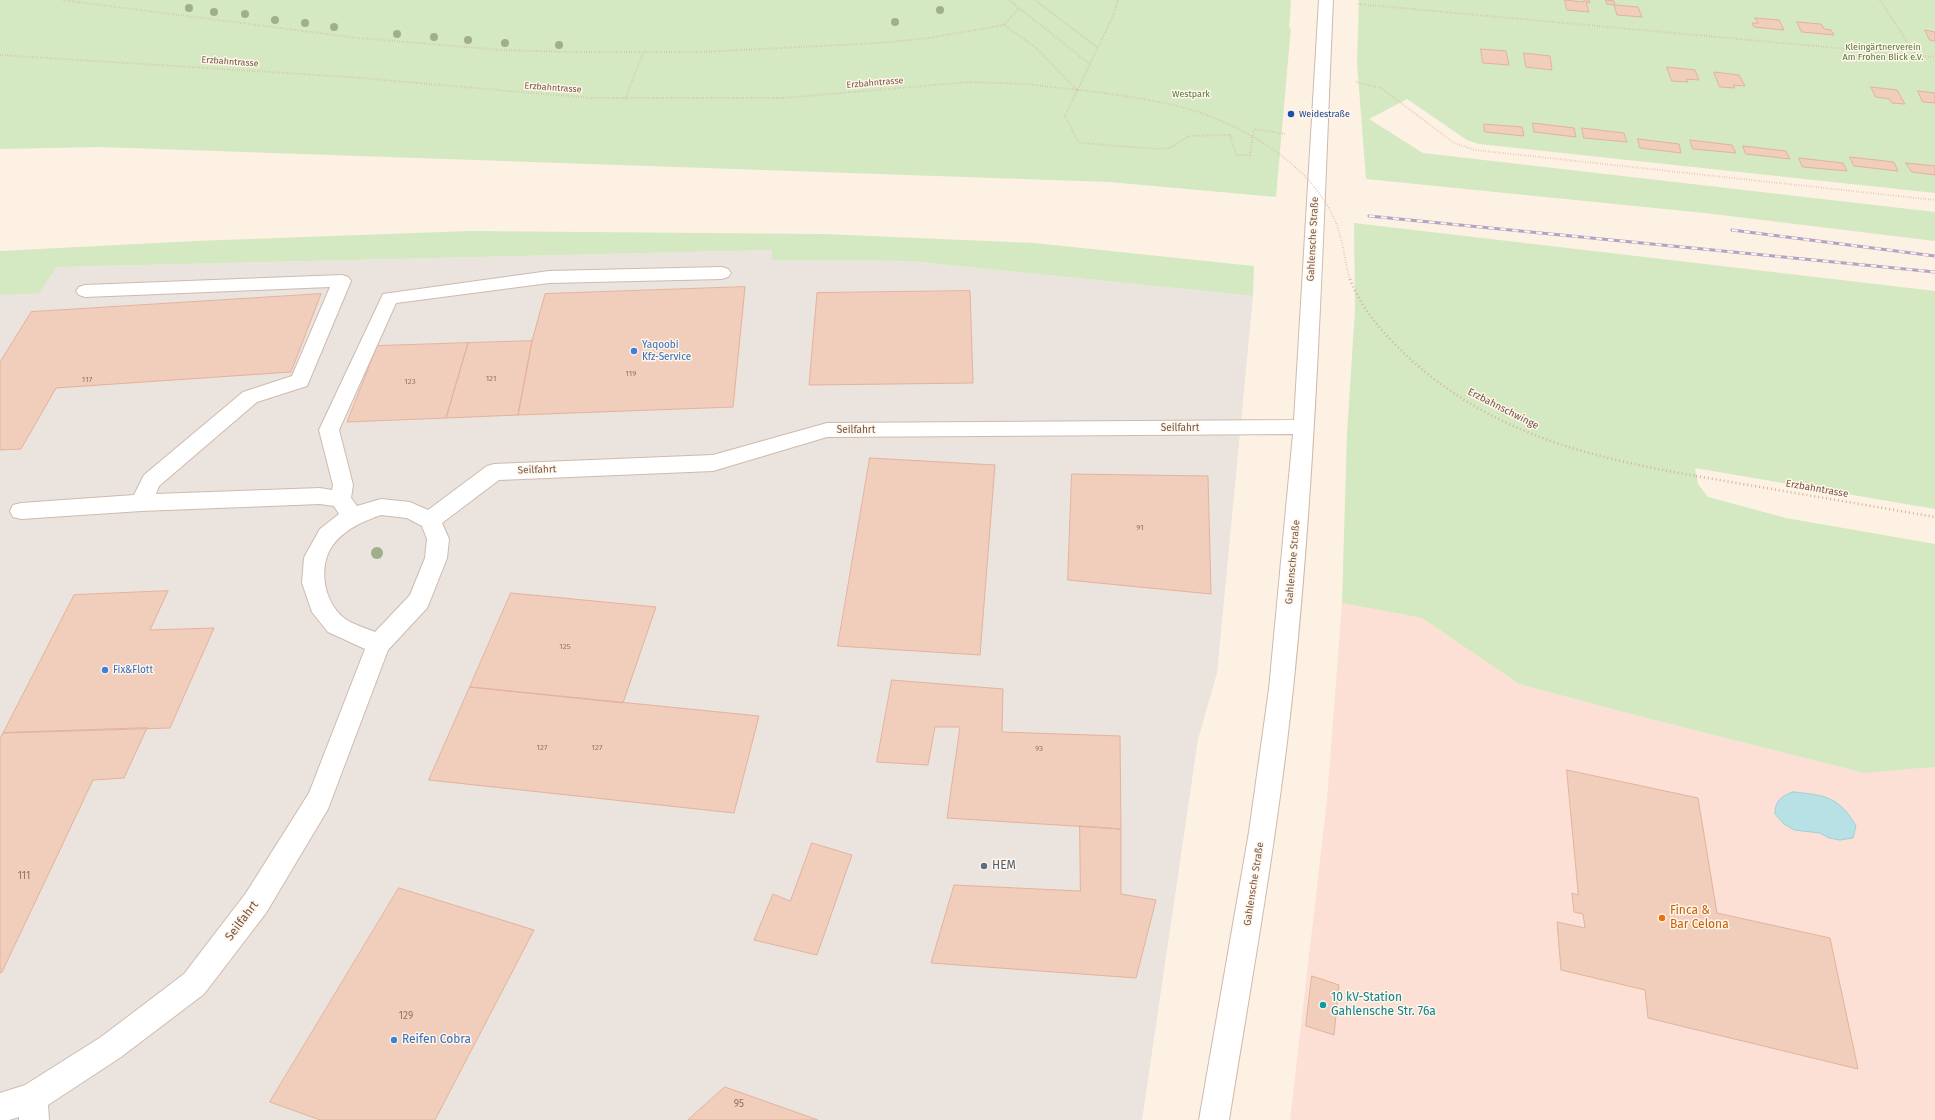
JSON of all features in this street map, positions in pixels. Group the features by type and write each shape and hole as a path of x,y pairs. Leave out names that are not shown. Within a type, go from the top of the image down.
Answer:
{"street":[{"name":"Gahlensche Straße","path":"1214,1120 1262,832 1281,689 1302,461 1326,0"},
{"path":"378,644 336,625 320,605 313,583 315,558 346,508 343,485 329,430 389,298 549,277 722,272"},
{"path":"85,291 342,281 300,381 250,397 151,481 141,503"},
{"name":"Seilfahrt","path":"0,1108 33,1109 194,984 256,903 319,800 378,644 418,601 436,558 438,539 430,520 494,472 713,462 827,430 1303,427"},
{"path":"21,511 141,503 320,496 346,508 381,507 410,510 430,520"}],"path":[{"path":"62,0 358,38 435,45 510,50 643,52 766,50 879,43 929,38 1004,25 1020,8"},
{"path":"1009,0 1090,64"},
{"path":"1035,0 1098,48"},
{"path":"1118,0 1113,16 1065,116 1079,144 1159,149 1170,148 1189,136 1230,135 1236,155 1250,155 1254,129"},
{"path":"1326,0 1935,57"},
{"path":"1880,0 1916,56"},
{"path":"1004,25 1036,48 1077,91"},
{"path":"626,99 643,52"},
{"name":"Erzbahntrasse","path":"0,55 349,77 555,96 626,99 782,98 970,82 1026,84 1105,93"},
{"path":"1322,76 1381,88 1454,143 1475,150 1935,200"},
{"name":"Erzbahnschwinge","path":"1105,93 1162,103 1198,113 1224,123 1276,152 1304,174 1320,195 1333,216 1339,231 1349,274 1357,294 1376,323 1400,350 1435,380 1477,407 1518,428 1577,451 1626,463 1696,476"},
{"name":"Erzbahntrasse","path":"1696,476 1935,517"}],"shaded area":[{"path":"772,250 771,260 911,261 1253,296 1217,673 1198,739 1142,1120 0,1120 0,295 37,294 57,267"},
{"path":"1342,603 1422,618 1519,684 1864,773 1935,767 1935,1120 1290,1120 1327,800"}],"green space":[{"name":"Westpark","path":"0,0 1291,0 1289,30 1291,27 1276,197 1109,182 100,147 0,149"},
{"name":"Kleingärtnerverein Am Frohen Blick e.V.","path":"1359,0 1935,0 1935,193 1479,144 1467,140 1407,99 1369,119 1423,153 1935,212 1935,241 1705,213 1366,179 1357,63"},
{"path":"1354,223 1935,291 1935,509 1695,468 1698,484 1708,497 1786,518 1935,544 1935,767 1864,773 1519,684 1422,618 1342,603 1347,433 1355,309"},
{"path":"469,231 824,234 1034,243 1254,266 1253,296 911,261 771,260 772,250 57,267 38,294 0,295 0,251 196,241"}],"water":[{"path":"1793,792 1822,796 1837,803 1850,816 1856,826 1853,838 1840,840 1829,838 1820,833 1794,830 1784,824 1775,814 1775,809 1782,797"}],"building":[{"path":"1565,0 1584,2 1584,0 1589,0 1590,3 1586,2 1589,12 1567,10"},
{"path":"1606,0 1614,1 1615,5 1638,7 1642,17 1617,15 1614,5 1607,4"},
{"path":"1755,18 1779,20 1784,30 1754,27 1752,23 1758,23"},
{"path":"1797,22 1821,24 1824,29 1831,30 1834,35 1802,32"},
{"path":"1925,30 1935,32 1935,41 1930,40"},
{"path":"1481,49 1506,51 1509,65 1483,63"},
{"path":"1524,53 1550,56 1552,70 1526,67"},
{"path":"1667,67 1695,70 1699,80 1686,79 1688,82 1672,81"},
{"path":"1714,72 1739,75 1745,86 1733,85 1735,88 1720,87"},
{"path":"1871,87 1897,90 1905,104 1892,103 1889,99 1876,97"},
{"path":"1918,91 1935,93 1935,103 1923,102"},
{"path":"1533,123 1574,128 1576,137 1534,132"},
{"path":"1484,124 1522,127 1524,136 1485,132"},
{"path":"1582,128 1624,133 1627,142 1584,138"},
{"path":"1638,139 1679,144 1681,153 1640,148"},
{"path":"1690,140 1732,145 1736,153 1693,149"},
{"path":"1743,146 1786,151 1790,159 1746,154"},
{"path":"1850,157 1894,162 1898,171 1854,166"},
{"path":"1799,158 1843,163 1847,171 1803,167"},
{"path":"1906,163 1935,166 1935,175 1912,172"},
{"path":"745,287 733,407 518,415 532,341 545,294"},
{"path":"970,291 973,383 809,385 817,293"},
{"path":"321,294 291,372 56,388 21,449 0,450 0,362 31,312"},
{"path":"532,341 518,415 446,418 468,343"},
{"path":"468,343 446,418 347,422 377,346"},
{"path":"870,458 995,465 980,655 838,646"},
{"path":"1072,474 1208,476 1211,594 1068,580"},
{"path":"168,591 150,630 214,628 170,728 3,733 74,595"},
{"path":"511,593 656,607 623,703 470,687"},
{"path":"892,680 1003,689 1002,732 1120,736 1121,829 947,818 960,727 935,727 928,765 877,762"},
{"path":"470,687 759,716 734,813 429,780"},
{"path":"147,728 124,778 93,780 2,972 0,973 0,738 3,733"},
{"name":"Finca & Bar Celona","path":"1567,770 1698,798 1717,913 1830,938 1858,1069 1648,1018 1645,990 1561,970 1557,922 1585,928 1583,914 1574,912 1572,893 1578,895"},
{"path":"1080,826 1121,829 1121,894 1156,900 1136,978 931,963 954,885 1080,891"},
{"path":"812,843 852,855 817,955 754,940 773,894 790,901"},
{"path":"399,888 534,930 435,1120 320,1120 270,1102"},
{"name":"10 kV-Station Gahlensche Str. 76a","path":"1312,976 1339,985 1334,1035 1306,1026"},
{"path":"725,1087 818,1120 688,1120"}],"railway":[{"path":"1369,216 1935,272"},
{"path":"1732,230 1935,256"}],"place":[{"name":"Weidestraße","path":"1291,114"},
{"name":"Yaqoobi Kfz-Service","path":"634,351"},
{"name":"Fix&Flott","path":"105,670"},
{"name":"HEM","path":"984,866"},
{"name":"Finca & Bar Celona","path":"1662,918"},
{"name":"10 kV-Station Gahlensche Str. 76a","path":"1323,1005"},
{"name":"Reifen Cobra","path":"394,1040"}]}
